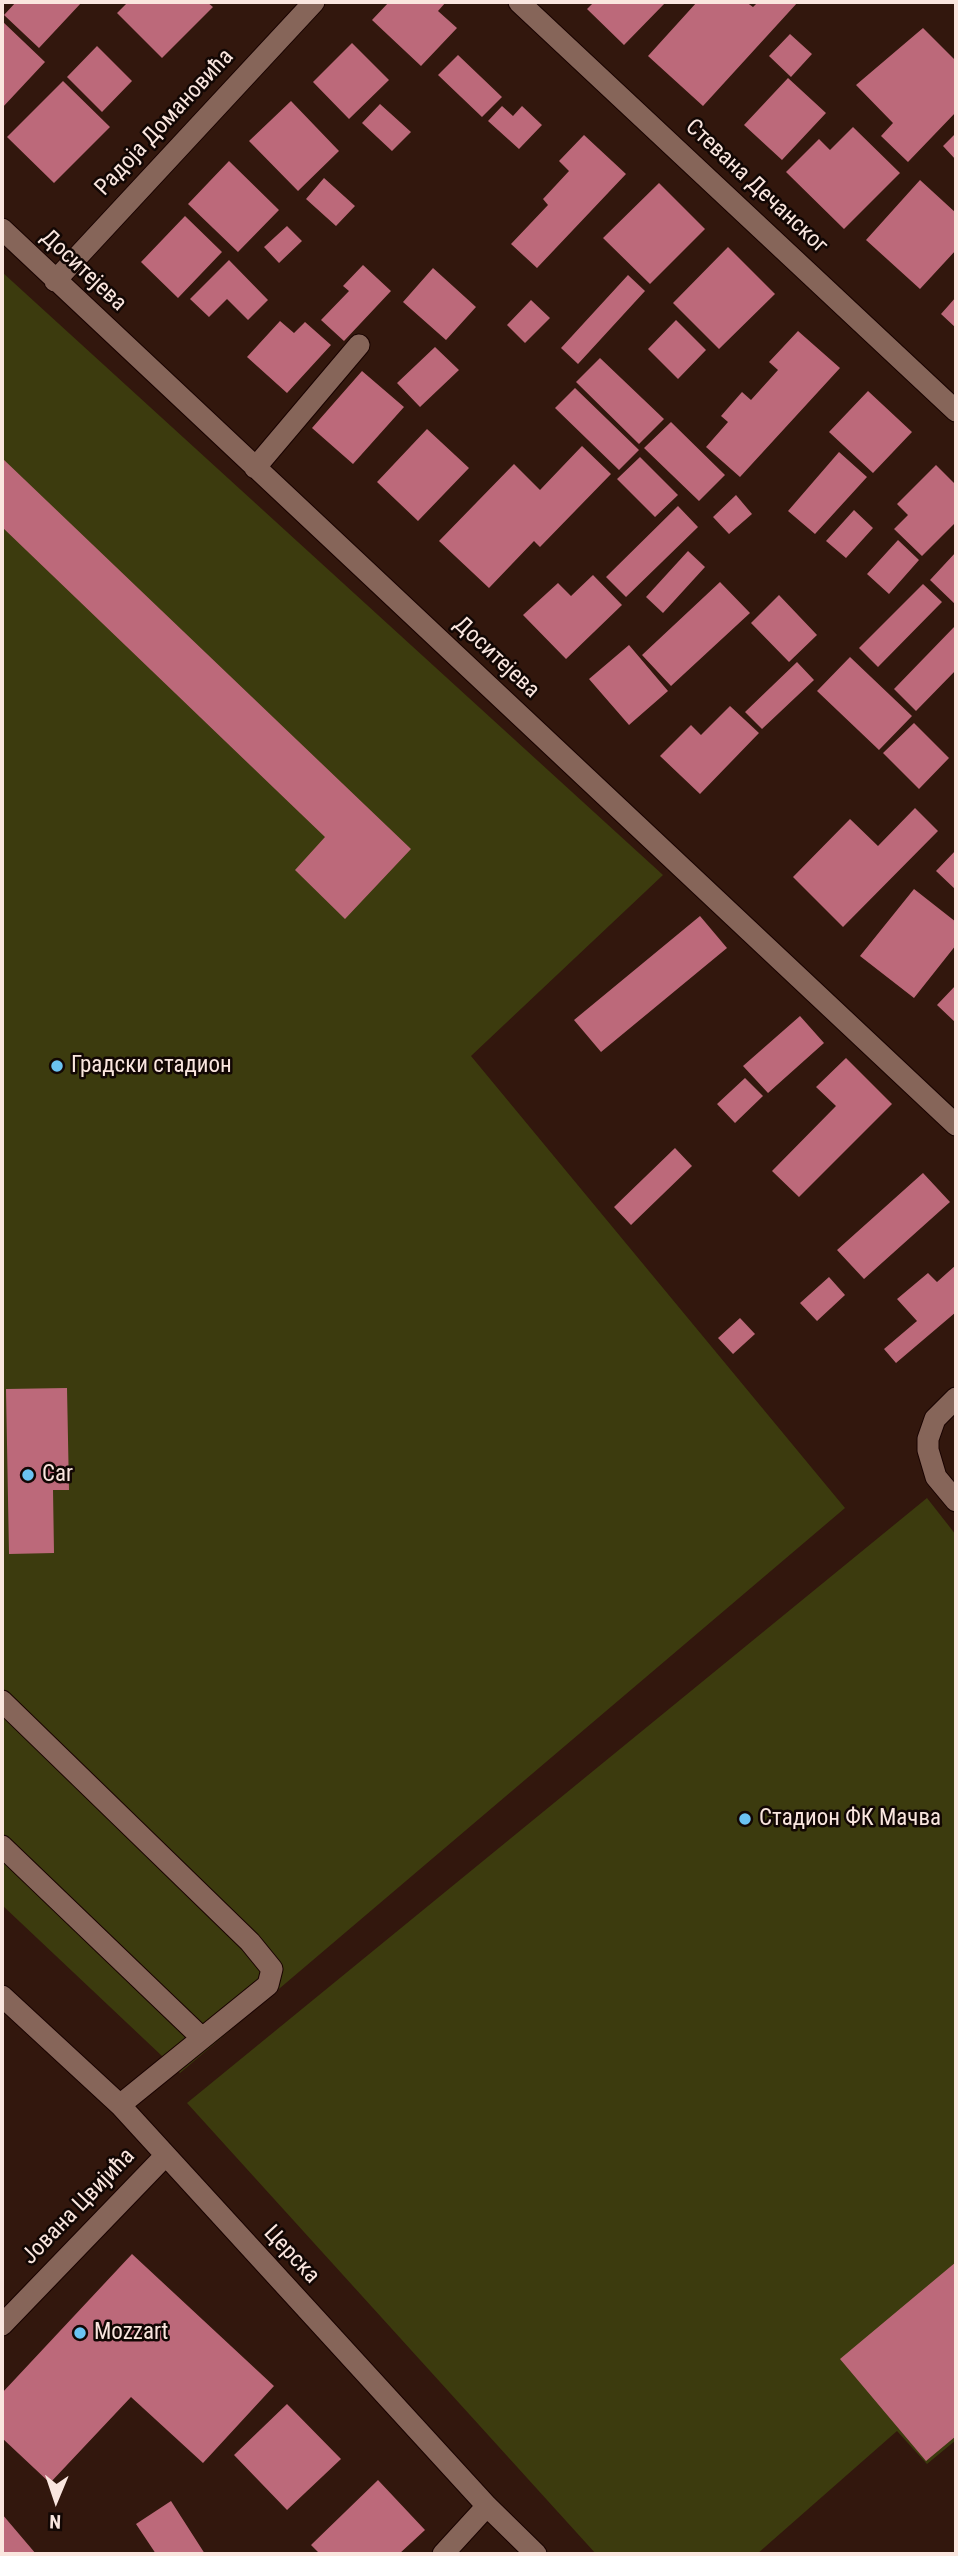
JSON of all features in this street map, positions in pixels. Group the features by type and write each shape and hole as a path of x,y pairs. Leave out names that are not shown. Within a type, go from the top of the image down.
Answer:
{"street":[{"name":"Радоја Домановића","path":"55,281 314,2"},
{"name":"Стевана Дечанског","path":"519,2 956,411"},
{"name":"Доситејева","path":"2,229 956,1125"},
{"path":"255,468 359,345"},
{"path":"956,1398 935,1419 928,1439 928,1450 936,1477 956,1501"},
{"path":"2,1701 250,1942 272,1969 268,1985 120,2105"},
{"path":"2,1846 202,2038"},
{"name":"Церска","path":"2,1996 120,2105 487,2506 536,2554"},
{"name":"Јована Цвијића","path":"2,2325 165,2156"},
{"path":"443,2554 487,2506"}],"shaded area":[{"path":"2,272 663,875 471,1056 845,1508 180,2073 2,1905"},
{"name":"Стадион ФК Мачва","path":"927,1498 956,1535 956,2440 927,2464 897,2431 757,2554 596,2554 187,2103"}],"building":[{"path":"16,2 82,2 39,48 4,15"},
{"path":"128,2 207,2 213,7 162,58 117,13"},
{"path":"389,2 446,2 438,11 457,28 421,66 372,20"},
{"path":"594,2 666,2 624,45 587,9"},
{"path":"697,2 746,2 753,7 758,2 798,2 703,106 648,56"},
{"path":"2,21 45,62 2,108"},
{"path":"923,28 956,61 956,112 908,162 881,136 893,123 856,85"},
{"path":"790,34 812,54 791,77 769,56"},
{"path":"352,43 389,80 349,119 313,82"},
{"path":"97,46 132,81 102,112 67,77"},
{"path":"458,55 502,97 482,117 438,75"},
{"path":"788,78 826,113 782,160 744,125"},
{"path":"63,81 110,127 54,183 7,137"},
{"path":"291,101 339,151 298,191 249,141"},
{"path":"380,104 411,132 392,151 362,123"},
{"path":"502,106 513,116 522,106 542,125 519,149 488,121"},
{"path":"853,127 900,173 844,229 786,172 819,139 830,150"},
{"path":"956,133 956,160 943,146"},
{"path":"584,135 626,174 537,268 511,244 548,205 543,199 569,171 559,161"},
{"path":"229,161 279,210 238,252 188,204"},
{"path":"324,178 355,206 336,226 306,199"},
{"path":"920,180 956,213 956,250 920,289 866,240"},
{"path":"659,183 705,229 650,284 603,238"},
{"path":"185,216 222,252 178,298 141,262"},
{"path":"287,226 302,241 279,263 264,247"},
{"path":"728,247 775,294 719,349 673,303"},
{"path":"229,260 268,300 248,320 227,299 209,317 190,299"},
{"path":"363,265 391,291 344,341 321,320 349,291 343,286"},
{"path":"433,268 476,307 446,340 403,302"},
{"path":"628,275 645,291 578,364 561,348"},
{"path":"956,297 956,328 941,314"},
{"path":"531,300 550,318 525,343 507,325"},
{"path":"676,320 706,350 678,379 648,349"},
{"path":"280,321 294,333 305,322 331,345 287,393 247,357"},
{"path":"798,331 840,368 740,477 706,447 728,422 721,416 742,392 751,400 778,370 769,362"},
{"path":"435,347 459,370 420,407 397,383"},
{"path":"600,358 664,419 639,444 576,382"},
{"path":"362,371 404,407 353,464 312,428"},
{"path":"575,388 639,450 619,470 555,408"},
{"path":"868,391 912,432 873,473 829,432"},
{"path":"671,422 725,475 699,501 644,448"},
{"path":"427,429 469,468 418,521 377,482"},
{"path":"582,446 611,474 540,547 534,541 489,588 439,541 514,464 540,490"},
{"path":"839,452 867,477 815,534 788,511"},
{"path":"640,457 678,495 655,517 617,479"},
{"path":"2,458 411,849 345,919 295,870 325,837 2,527"},
{"path":"936,465 956,485 956,522 922,556 894,529 908,515 897,504"},
{"path":"736,495 752,514 729,534 713,517"},
{"path":"678,506 698,527 626,597 606,577"},
{"path":"854,510 873,528 846,558 826,541"},
{"path":"898,540 919,560 889,594 867,574"},
{"path":"688,551 705,567 663,613 646,597"},
{"path":"956,552 956,605 930,580"},
{"path":"593,575 622,605 566,659 523,615 558,583 571,596"},
{"path":"720,582 750,613 671,686 642,655"},
{"path":"923,584 942,602 878,667 859,648"},
{"path":"779,595 817,635 789,662 751,623"},
{"path":"956,625 956,670 916,711 894,689"},
{"path":"629,645 668,691 629,725 589,679"},
{"path":"850,657 912,716 879,750 817,691"},
{"path":"797,662 814,680 762,729 745,712"},
{"path":"730,706 759,733 700,794 660,756 691,725 701,735"},
{"path":"914,723 949,758 919,789 883,753"},
{"path":"915,808 938,831 843,927 793,877 850,819 878,846"},
{"path":"956,850 956,890 936,871"},
{"path":"914,889 956,922 956,945 914,998 860,956"},
{"path":"700,916 727,948 601,1052 574,1020"},
{"path":"956,985 956,1023 937,1005"},
{"path":"800,1016 824,1043 768,1093 743,1066"},
{"path":"846,1058 892,1104 799,1197 772,1171 836,1106 816,1087"},
{"path":"745,1078 763,1096 735,1123 717,1104"},
{"path":"675,1148 692,1166 631,1225 614,1207"},
{"path":"923,1173 950,1202 864,1279 837,1250"},
{"path":"956,1265 956,1312 896,1363 884,1349 917,1321 897,1299 928,1273 937,1282"},
{"path":"829,1277 845,1295 817,1321 800,1303"},
{"path":"740,1318 755,1334 733,1354 718,1338"},
{"path":"67,1388 69,1490 53,1490 54,1553 9,1554 6,1389"},
{"path":"132,2254 274,2386 203,2463 131,2397 50,2483 2,2438 2,2393"},
{"path":"956,2262 956,2436 926,2461 840,2359"},
{"path":"287,2404 341,2459 287,2510 234,2455"},
{"path":"378,2480 425,2530 399,2554 320,2554 311,2545"},
{"path":"171,2501 205,2554 156,2554 136,2524"},
{"path":"2,2514 36,2554 2,2554"}],"place":[{"name":"Градски стадион","path":"57,1066"},
{"name":"Car","path":"28,1475"},
{"name":"Стадион ФК Мачва","path":"745,1819"},
{"name":"Mozzart","path":"80,2333"}]}
